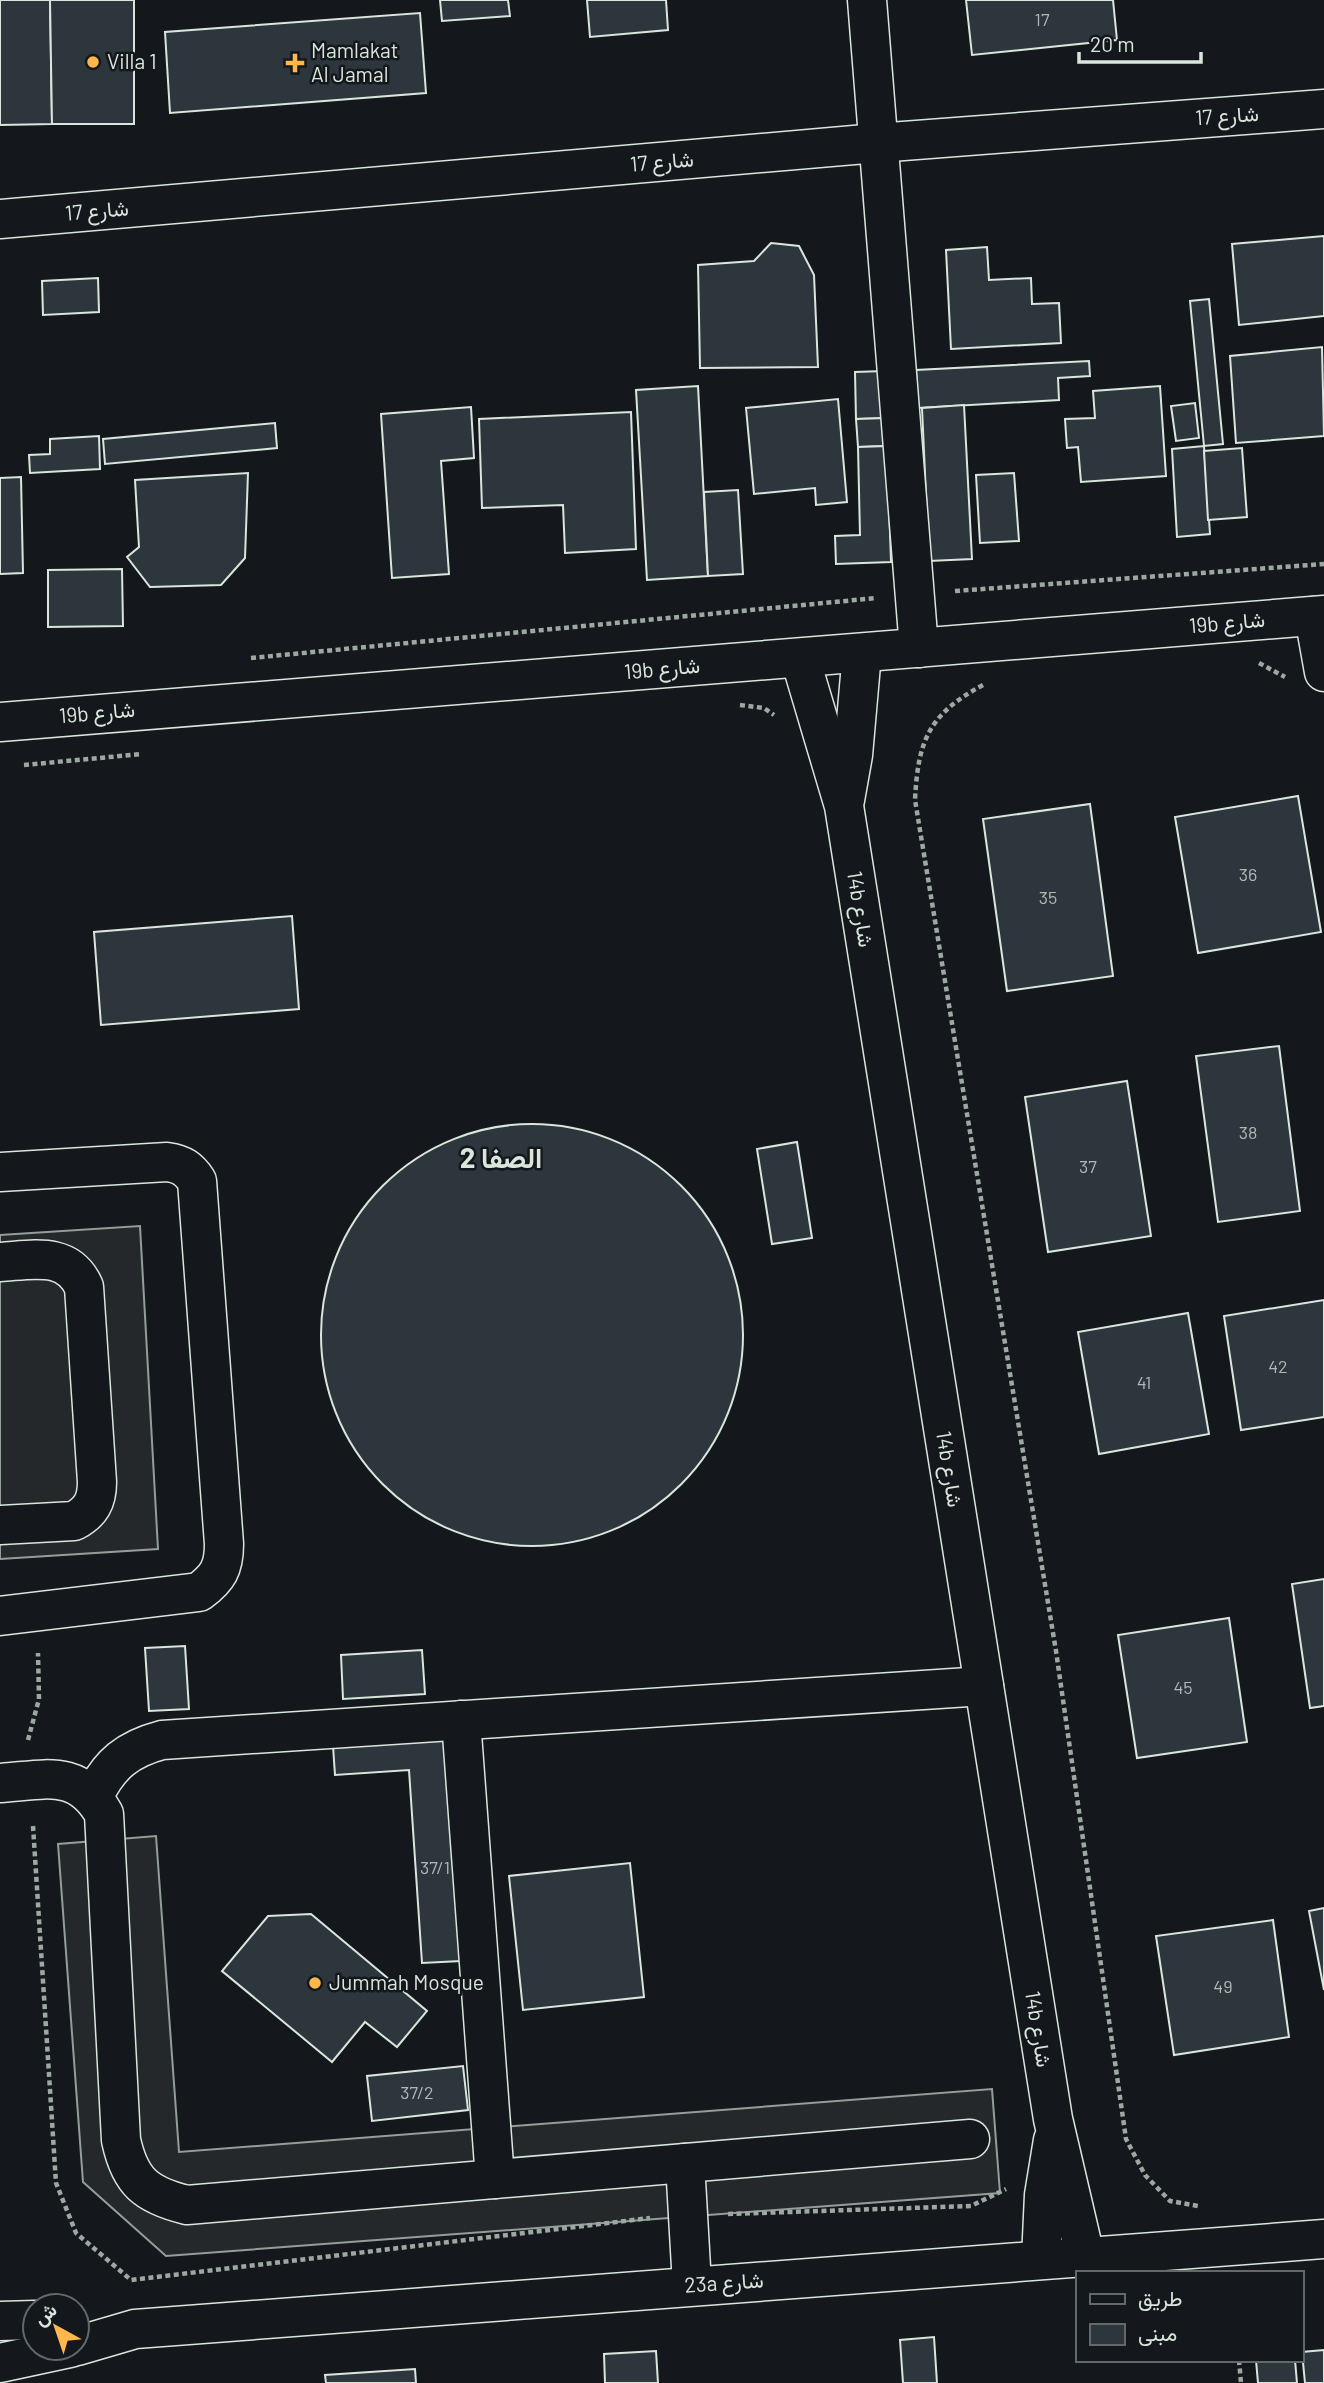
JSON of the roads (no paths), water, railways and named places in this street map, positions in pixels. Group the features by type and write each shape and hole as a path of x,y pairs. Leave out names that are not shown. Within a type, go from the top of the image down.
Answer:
{"street":[{"path":"867,0 919,648"},
{"name":"شارع 17","path":"0,219 877,143 1324,109"},
{"path":"1310,678 1319,616"},
{"name":"19b شارع","path":"0,722 1319,616"},
{"name":"14b شارع","path":"844,806 854,742 862,653"},
{"name":"14b شارع","path":"800,658 844,806 1055,2131 1085,2256"},
{"path":"0,1172 167,1162 180,1164 190,1171 197,1181 224,1563 215,1580 200,1592 0,1616"},
{"path":"0,1262 49,1259 61,1261 79,1276 84,1287 97,1494 85,1516 74,1521 0,1525"},
{"path":"94,1796 104,1775 120,1758 139,1746 162,1740 984,1686"},
{"path":"461,1720 495,2179"},
{"path":"0,1783 58,1779 78,1784 94,1796 104,1814 121,2140 127,2164 141,2185 162,2199 187,2205 970,2139"},
{"name":"14b شارع","path":"1041,2259 1044,2195 1055,2131"},
{"path":"685,2163 692,2285"},
{"name":"23a شارع","path":"91,2325 125,2330 1324,2239"},
{"path":"0,2321 21,2320"},
{"name":"23a شارع","path":"91,2341 125,2330"},
{"path":"0,2363 21,2358"}],"place":[{"name":"Villa 1","path":"93,62"},
{"name":"Mamlakat Al Jamal","path":"295,63"},
{"name":"Jummah Mosque","path":"315,1983"}],"district":[{"name":"الصفا 2","path":"501,1158"}]}
